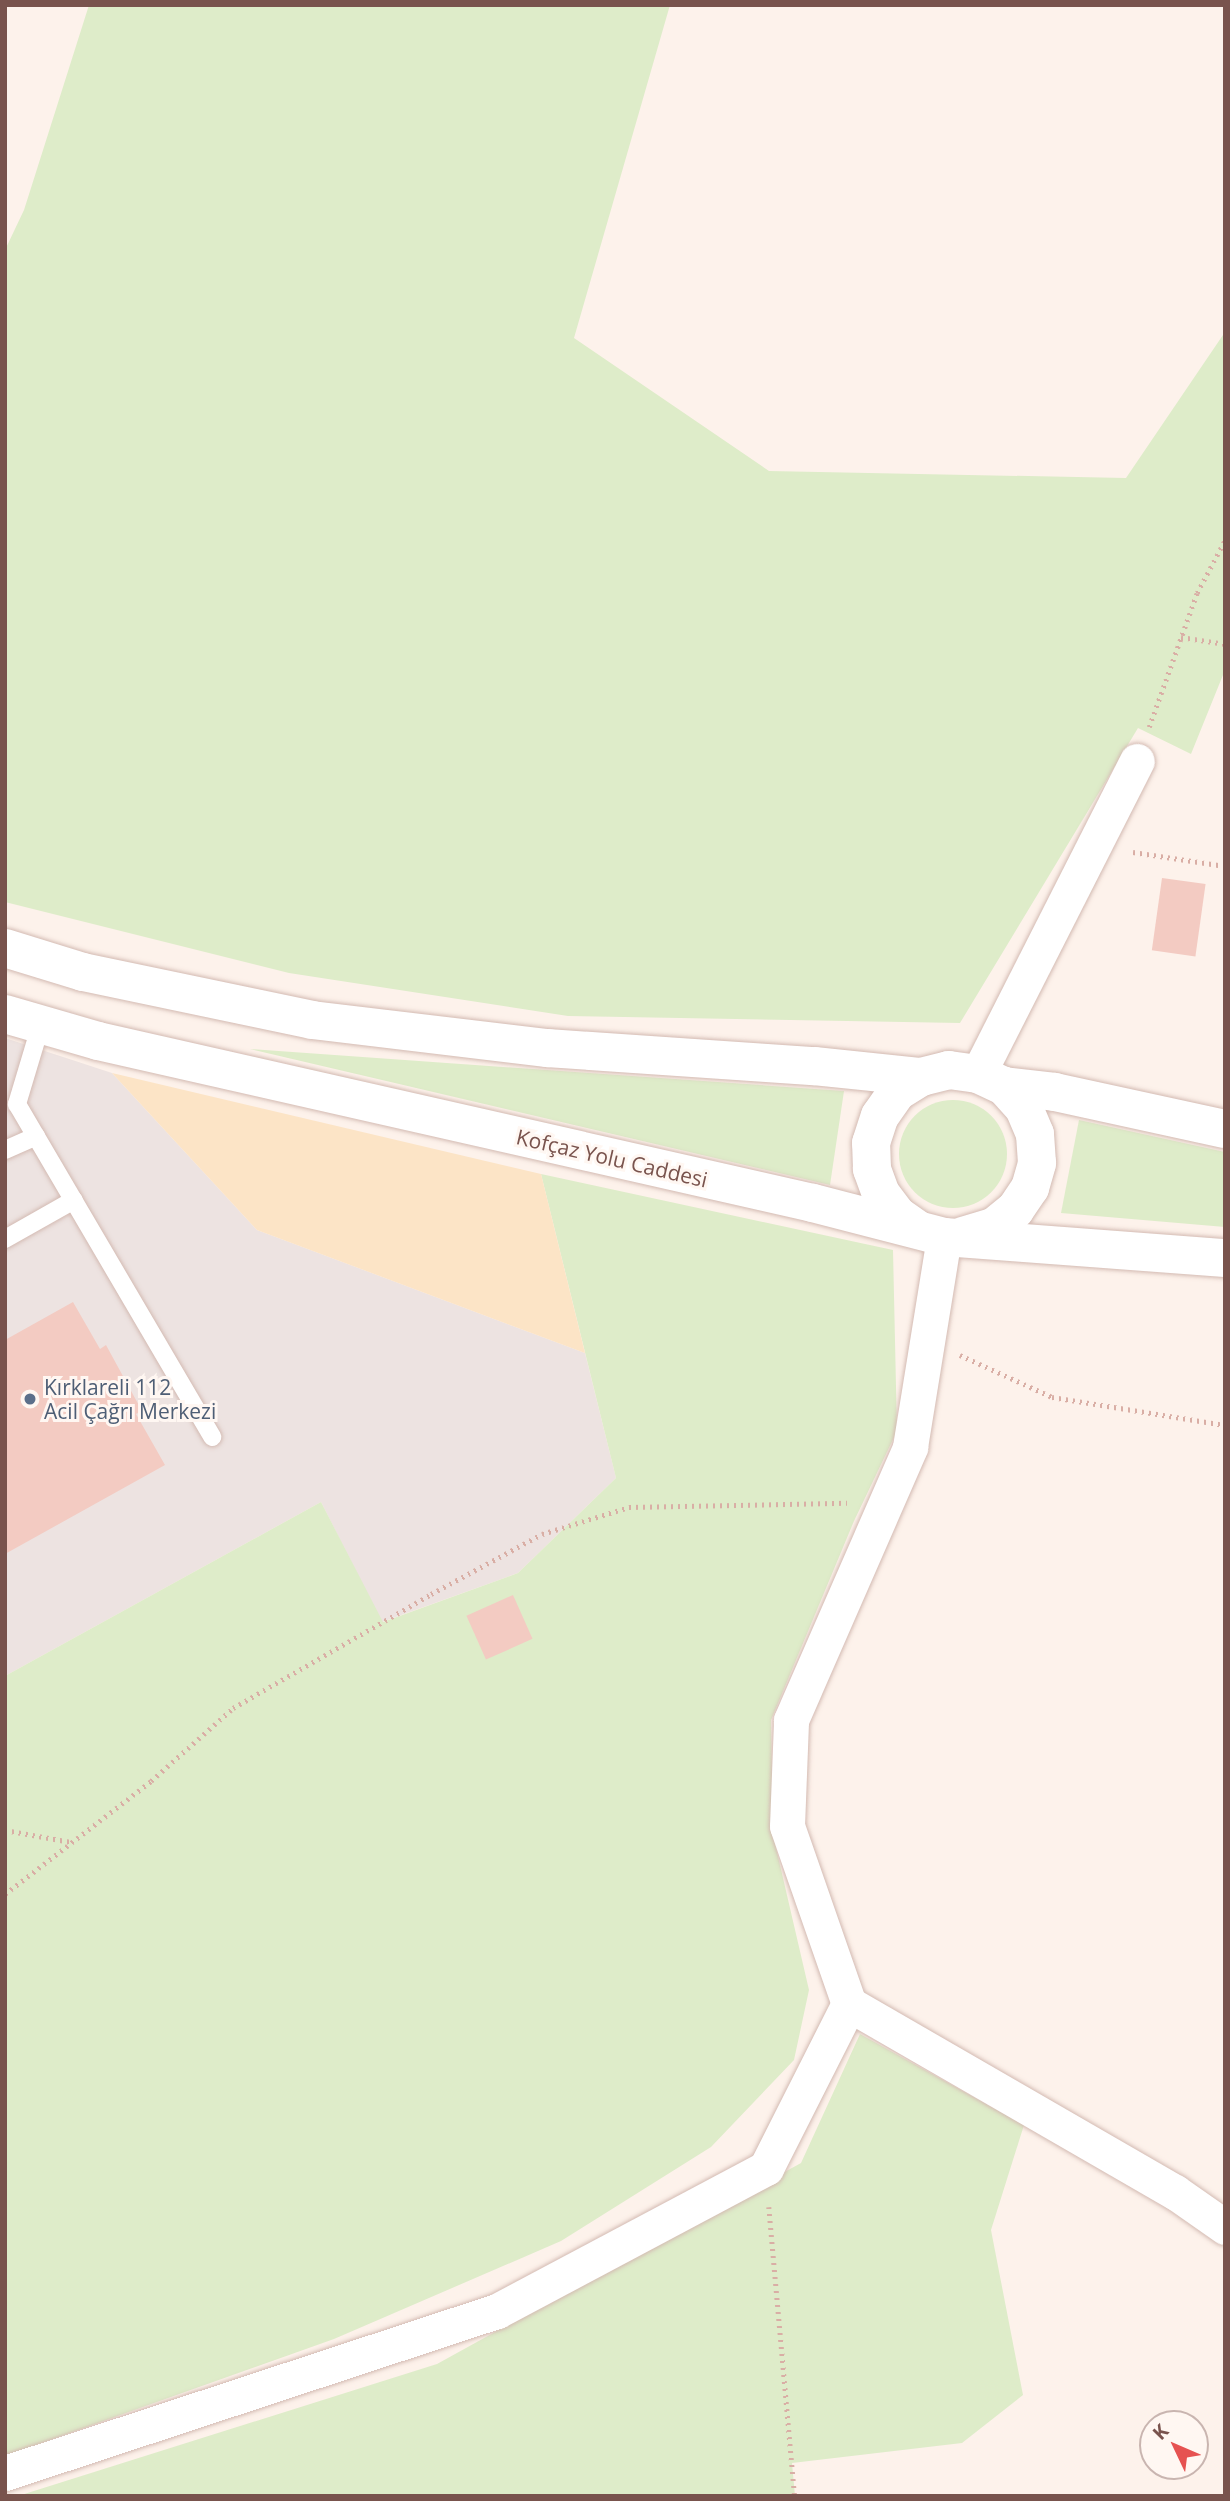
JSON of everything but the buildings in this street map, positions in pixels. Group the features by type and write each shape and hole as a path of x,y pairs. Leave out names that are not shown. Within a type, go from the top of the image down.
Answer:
{"main road":[{"path":"5,948 83,972 313,1020 547,1048 814,1066 922,1077"},
{"name":"Kofçaz Yolu Caddesi","path":"23,1019 98,1041 931,1233 1225,1258"},
{"path":"991,1080 1024,1108 1035,1134 1037,1163 1030,1188 1015,1210 995,1226 970,1236 931,1233 897,1215 881,1194 872,1169 871,1143 880,1116 897,1093 922,1077 949,1070 1225,1129"}],"street":[{"path":"991,1080 1094,846 1137,761"},
{"path":"931,1233 927,1340 910,1447 791,1720 787,1826 849,2004 1175,2192 1225,2227"},
{"path":"5,2473 497,2311 766,2168 849,2004"}],"lane":[{"path":"23,1019 17,1104 212,1437"},
{"path":"5,1150 36,1136"},
{"path":"5,1239 74,1200"}],"path":[{"path":"1137,761 1197,593 1225,540"},
{"path":"1181,637 1225,643"},
{"path":"1094,846 1225,866"},
{"path":"927,1340 1052,1397 1225,1424"},
{"path":"5,1894 151,1781 233,1708 430,1594 542,1534 629,1507 886,1501"},
{"path":"5,1830 72,1842"},
{"path":"766,2168 795,2496"}],"shaded area":[{"path":"5,1038 112,1073 257,1230 585,1353 616,1478 518,1573 382,1622 321,1502 5,1676"}],"green space":[{"path":"89,5 670,5 574,338 769,471 1126,478 1225,332 1225,670 1191,754 1138,728 960,1023 568,1016 289,973 5,902 5,250 24,210"},
{"path":"250,1049 844,1091 830,1185"},
{"path":"953,1100 974,1104 991,1116 1003,1133 1007,1154 1003,1175 991,1192 974,1204 953,1208 932,1204 915,1192 903,1175 899,1154 903,1133 915,1116 932,1104"},
{"path":"1079,1120 1225,1152 1225,1227 1061,1213"},
{"path":"541,1174 893,1250 897,1431 854,1521 771,1720 773,1835 809,1990 794,2060 711,2147 561,2241 334,2339 5,2456 5,1676 321,1502 383,1622 518,1573 616,1478"},
{"path":"860,2034 1024,2125 991,2230 1023,2395 962,2443 792,2463 795,2496 18,2496 437,2364 801,2163"}],"sand":[{"path":"112,1073 541,1174 585,1353 257,1230"}],"place":[{"name":"Kırklareli 112 Acil Çağrı Merkezi","path":"30,1399"}]}
